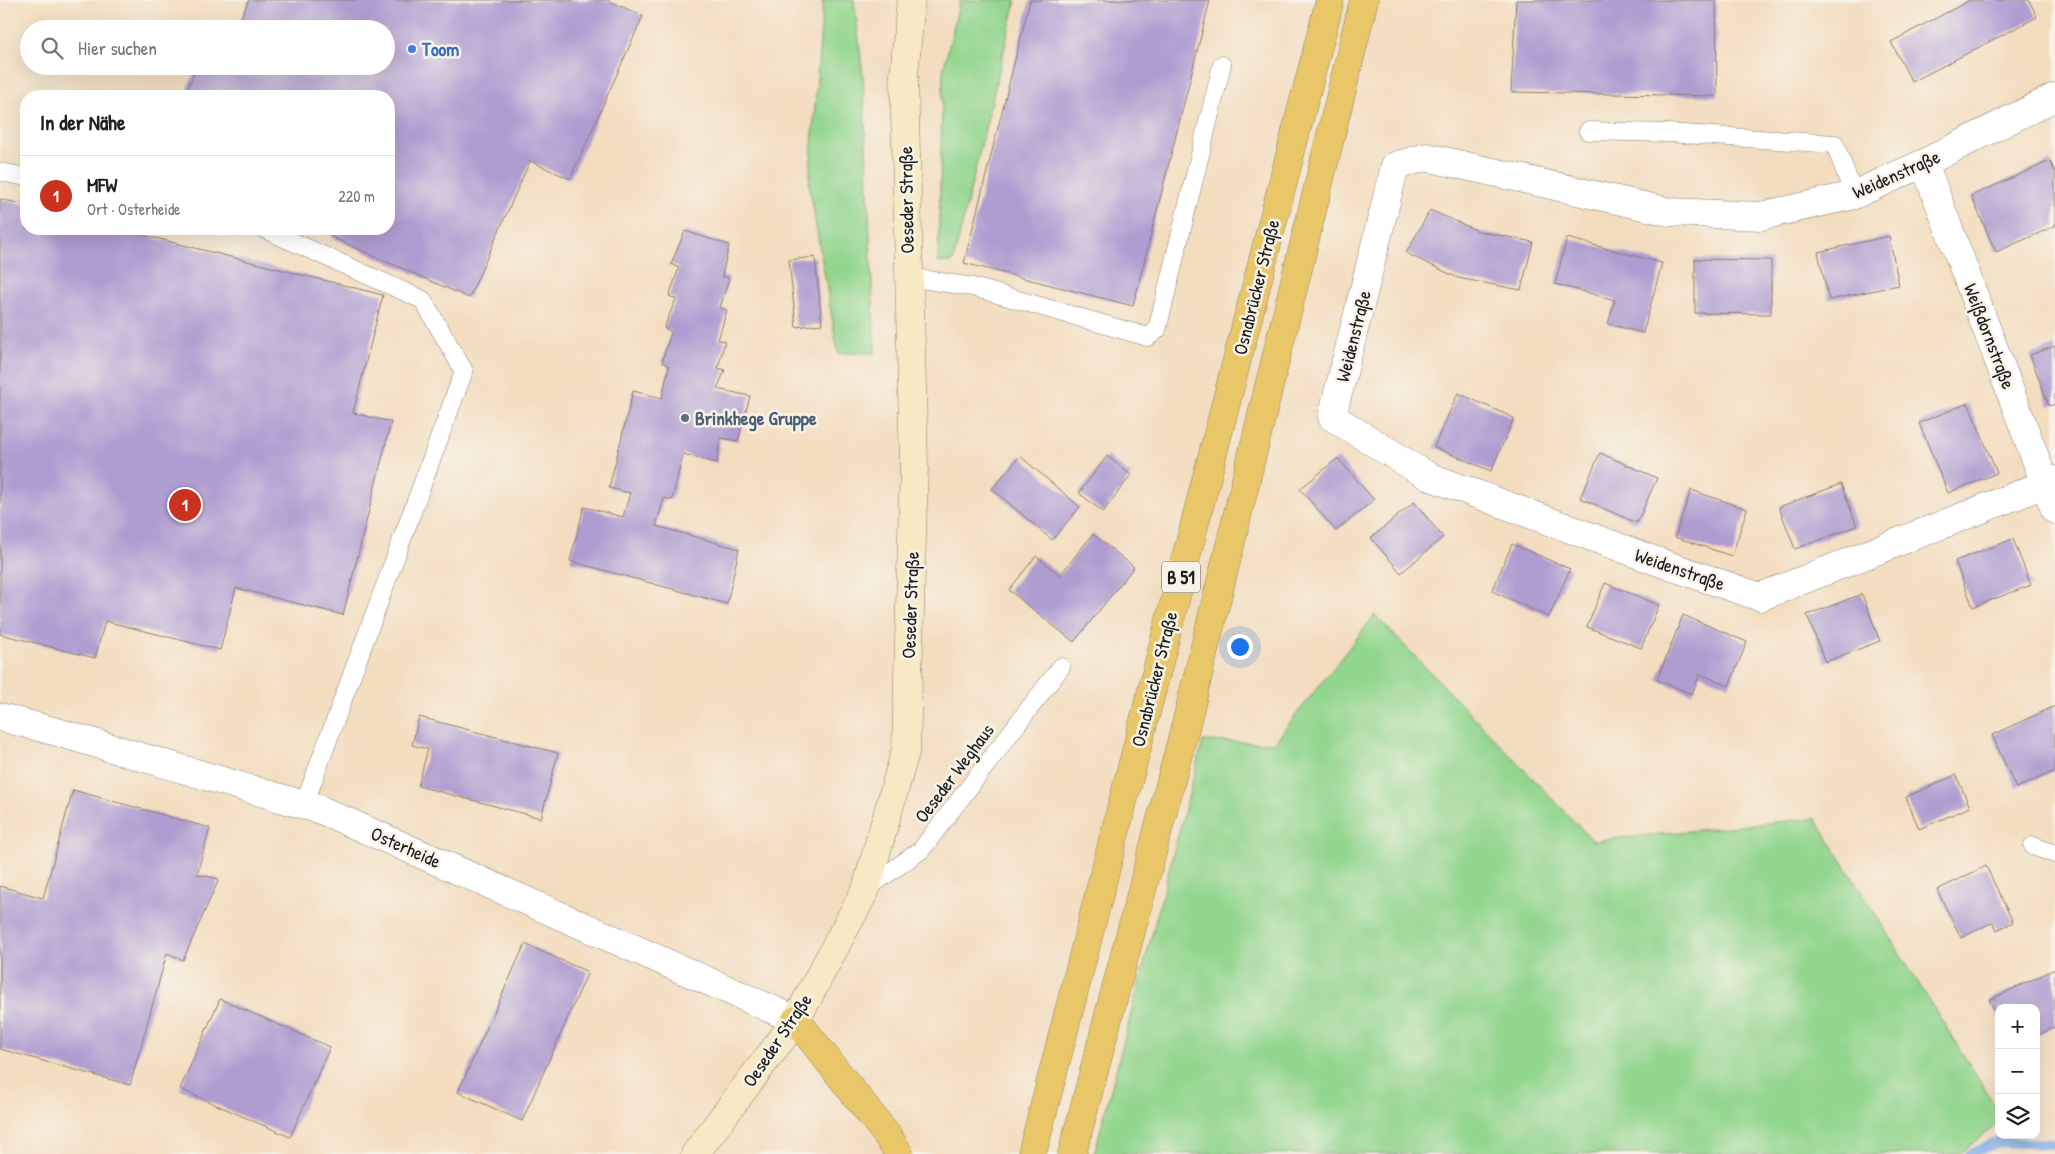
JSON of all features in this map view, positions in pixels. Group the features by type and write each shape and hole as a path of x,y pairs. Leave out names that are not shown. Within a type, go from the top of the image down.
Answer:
{"highway":[{"name":"Osnabrücker Straße","path":"1032,1154 1330,0"},
{"name":"Osnabrücker Straße","path":"1072,1154 1188,718 1364,0"},
{"path":"796,1020 887,1135 899,1154"}],"street":[{"name":"Oeseder Straße","path":"696,1154 796,1020 866,890 906,749 914,466 904,75 911,0"},
{"name":"Weidenstraße","path":"2050,482 1760,597 1667,565 1428,476 1332,417 1395,166 1426,157 1670,212 1761,216 1854,195 1924,163 2055,97"},
{"name":"Weißdornstraße","path":"1924,163 2050,482 2055,510"},
{"name":"Osterheide","path":"0,717 58,732 322,810 796,1020"}],"lane":[{"path":"908,277 973,287 1148,337 1157,330 1222,65"},
{"path":"1588,131 1668,133 1835,144 1854,195"},
{"path":"0,172 20,176"},
{"path":"277,235 423,300 464,371 304,805"},
{"name":"Oeseder Weghaus","path":"866,890 921,850 1062,667"},
{"path":"2033,846 2055,854"}],"green space":[{"path":"823,0 854,0 863,76 875,353 838,353 809,185"},
{"path":"960,0 1016,0 953,262 938,262 943,71"},
{"path":"1375,615 1593,841 1815,818 1995,1106 1995,1124 1960,1154 1094,1154 1203,741 1274,743"}],"building":[{"path":"249,0 607,0 643,16 570,179 530,161 469,298 331,237 332,235 395,235 395,90 187,89 193,75 395,75 395,20 240,20"},
{"path":"1030,0 1210,0 1133,306 964,263"},
{"path":"1516,0 1716,0 1717,96 1511,92"},
{"path":"1970,0 2029,0 2037,17 1912,82 1891,42"},
{"path":"2050,161 2055,172 2055,226 1996,252 1971,196"},
{"path":"0,199 20,204 20,235 143,235 383,295 353,413 391,422 343,615 236,588 220,650 105,621 95,658 0,634"},
{"path":"1430,210 1478,231 1533,242 1521,290 1458,278 1406,253"},
{"name":"Brinkhege Gruppe","path":"685,231 729,245 722,276 729,278 720,308 727,310 718,340 725,341 718,368 725,370 717,389 750,396 738,441 720,438 717,463 683,454 672,500 664,498 656,526 739,549 727,604 570,561 584,507 623,517 630,493 609,488 633,391 662,398 669,366 662,362 671,332 664,328 676,299 669,296 679,268 671,264"},
{"path":"1889,236 1899,285 1829,300 1818,252"},
{"path":"1567,238 1662,263 1643,333 1608,324 1615,300 1555,284"},
{"path":"815,257 822,324 796,327 789,260"},
{"path":"1695,259 1771,260 1771,314 1695,313"},
{"path":"2055,346 2055,404 2049,406 2030,355"},
{"path":"1458,393 1514,418 1491,471 1434,447"},
{"path":"1968,403 1997,473 1948,493 1919,423"},
{"path":"1600,453 1657,478 1637,523 1580,498"},
{"path":"1020,456 1080,507 1052,540 992,489"},
{"path":"1107,456 1131,475 1103,512 1079,493"},
{"path":"1338,458 1374,500 1336,531 1300,489"},
{"path":"1841,484 1857,526 1795,549 1779,507"},
{"path":"1691,490 1747,509 1732,556 1675,537"},
{"path":"1414,502 1443,537 1401,573 1371,538"},
{"path":"1093,534 1134,567 1074,642 1009,590 1036,556 1060,575"},
{"path":"2013,539 2031,585 1973,607 1955,561"},
{"path":"1512,544 1570,569 1549,617 1492,591"},
{"path":"1605,583 1659,605 1641,648 1587,627"},
{"path":"1862,594 1880,641 1825,662 1807,615"},
{"path":"1683,615 1747,642 1729,686 1700,674 1692,694 1657,680"},
{"path":"2055,706 2055,771 2016,788 1992,735"},
{"path":"419,717 558,753 541,818 418,786 428,749 412,745"},
{"path":"1956,775 1970,807 1919,829 1906,797"},
{"path":"73,790 210,828 197,874 219,879 183,960 167,953 130,1085 0,1049 0,886 43,898"},
{"path":"1986,866 2013,922 1997,930 1993,922 1961,938 1937,890"},
{"path":"525,944 588,972 522,1121 458,1092"},
{"path":"2055,969 2055,1027 2040,1034 2040,1004 1995,1004 1995,1011 1989,1000"},
{"path":"220,999 330,1047 290,1137 180,1089"}],"waterway":[{"path":"1970,1154 1999,1142 2055,1144"}],"place":[{"name":"Toom","path":"412,49"},
{"name":"Brinkhege Gruppe","path":"685,418"},
{"name":"MFW","path":"185,505"}]}
